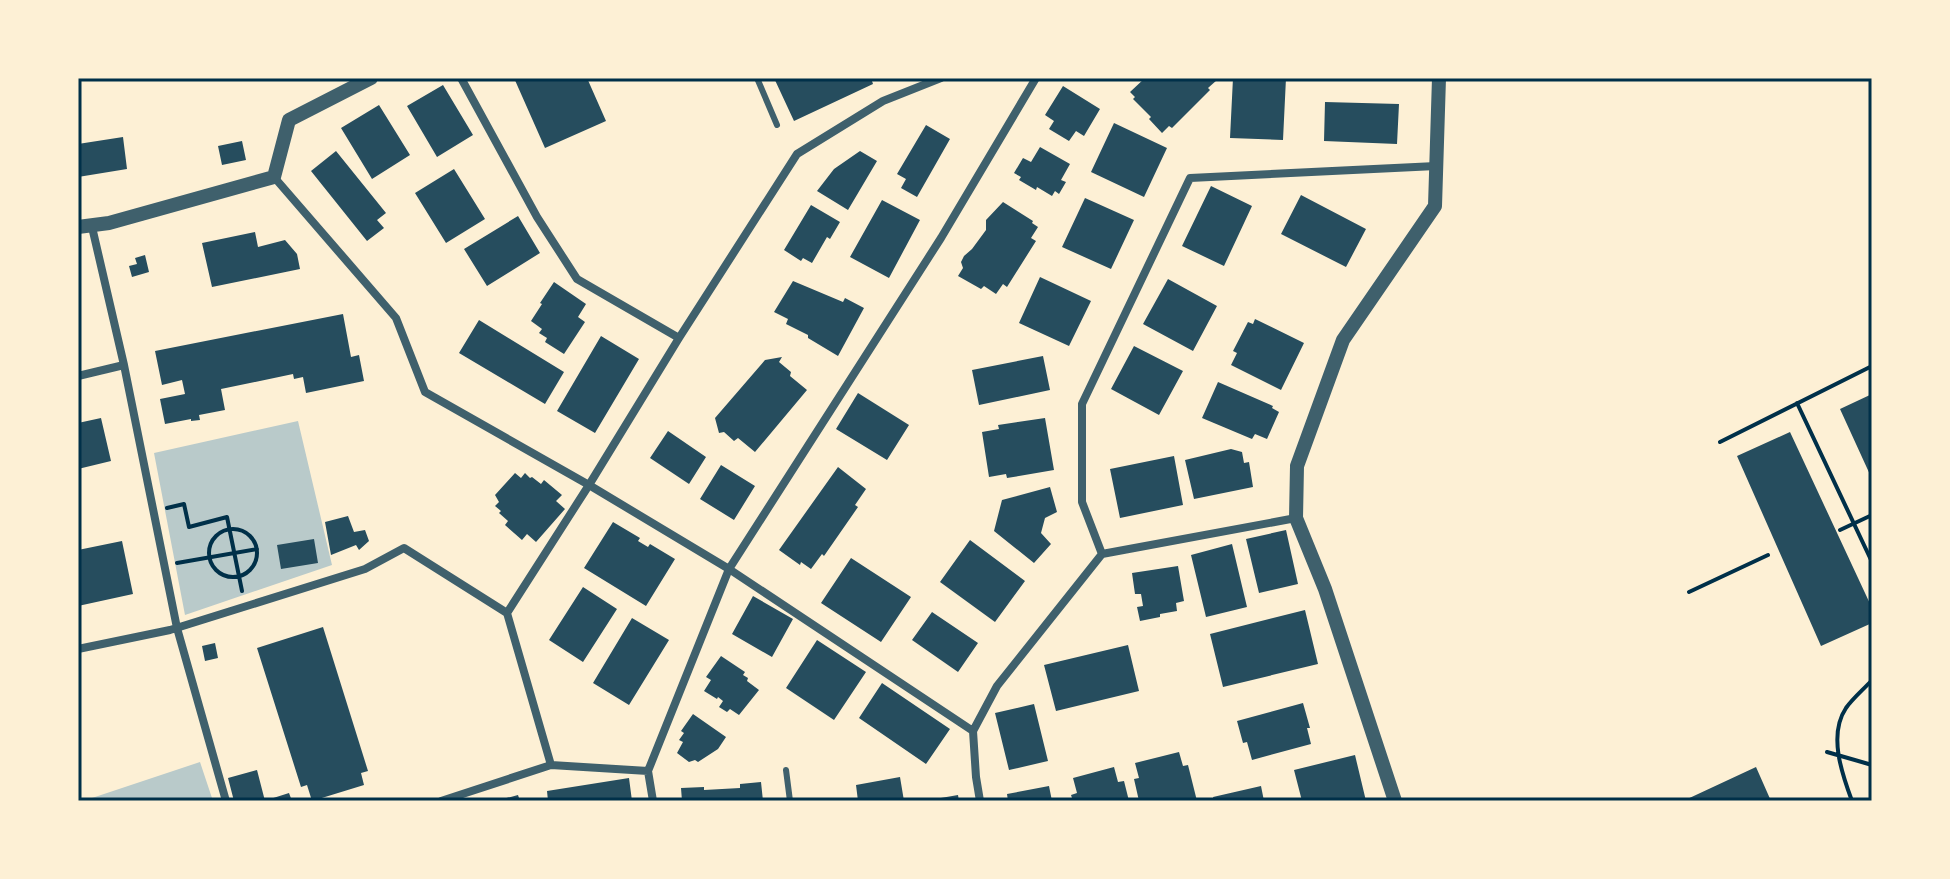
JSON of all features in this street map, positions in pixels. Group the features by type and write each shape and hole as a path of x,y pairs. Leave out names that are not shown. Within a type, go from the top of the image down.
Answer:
{"street":[{"path":"274,177 289,120 371,78"},
{"path":"461,78 537,217 577,279 679,338"},
{"path":"507,613 797,154 883,101 941,78"},
{"path":"653,801 648,771 729,569 941,238 1036,78"},
{"path":"1395,801 1325,589 1296,518 1297,466 1343,340 1435,206 1439,78"},
{"path":"1102,554 1082,502 1082,404 1190,178 1436,166"},
{"path":"226,801 177,628 124,365 85,227 274,177"},
{"path":"274,177 396,318 425,392 729,569 973,731"},
{"path":"78,376 124,365"},
{"path":"980,801 973,731 997,686 1102,554 1296,518"},
{"path":"78,649 177,628 365,569 404,548 507,613 551,765"},
{"path":"441,801 551,765 648,771"}],"lane":[{"path":"757,78 777,125"},
{"path":"786,770 790,801"}],"path":[{"path":"1720,442 1872,366"},
{"path":"1797,403 1872,562"},
{"path":"153,511 184,504 189,527 227,517 245,606"},
{"path":"1840,530 1872,515"},
{"path":"237,528 251,535 257,549 254,565 239,576 225,576 212,565 209,558 211,542 222,531 229,529 237,528"},
{"path":"164,566 257,549"},
{"path":"1689,592 1768,555"},
{"path":"1852,801 1843,778 1836,737 1844,710 1872,680"},
{"path":"1827,752 1872,765"}],"shaded area":[{"path":"298,421 332,565 185,615 154,453"},
{"path":"200,762 213,801 83,801"}],"building":[{"path":"514,78 587,78 606,121 545,148"},
{"path":"774,78 871,78 873,84 794,121"},
{"path":"1145,78 1217,80 1172,128 1169,126 1162,133 1130,92"},
{"path":"1233,78 1286,78 1283,140 1230,138"},
{"path":"443,85 473,135 437,157 407,106"},
{"path":"1063,86 1100,109 1084,136 1076,131 1069,141 1049,129 1054,121 1045,115"},
{"path":"1325,102 1399,104 1397,144 1324,141"},
{"path":"379,105 410,155 372,179 341,128"},
{"path":"1114,123 1167,148 1144,197 1091,172"},
{"path":"926,125 950,139 917,197 901,188 906,179 897,174"},
{"path":"123,137 127,169 78,177 78,144"},
{"path":"242,141 246,160 222,165 218,146"},
{"path":"1040,147 1070,164 1061,180 1066,182 1059,194 1055,191 1052,196 1037,187 1036,190 1019,180 1021,177 1014,173 1023,158 1031,162"},
{"path":"336,151 386,213 377,220 384,228 367,241 311,171"},
{"path":"860,151 877,161 848,210 817,191 834,169"},
{"path":"454,169 485,219 446,243 415,193"},
{"path":"1211,186 1252,206 1224,266 1182,246"},
{"path":"1301,195 1366,229 1346,267 1281,234"},
{"path":"1085,198 1134,220 1111,269 1062,247"},
{"path":"882,200 920,220 889,278 850,257"},
{"path":"1003,202 1038,227 1031,238 1036,241 1007,287 1003,284 996,294 958,276 963,268 961,262 964,256 986,230 986,220"},
{"path":"811,205 840,222 812,263 803,258 801,261 784,250"},
{"path":"518,216 540,253 487,286 464,249"},
{"path":"255,232 258,247 285,240 297,254 300,269 212,287 202,243"},
{"path":"145,255 149,272 132,277 129,266 137,264 135,258"},
{"path":"1040,277 1091,301 1069,346 1019,323"},
{"path":"1168,279 1217,306 1193,351 1143,324"},
{"path":"793,281 843,302 845,298 864,308 838,356 786,324 788,319 774,312"},
{"path":"554,282 586,304 578,317 585,322 564,354 545,342 547,338 539,333 542,329 531,321"},
{"path":"343,314 351,357 359,355 364,381 306,393 303,377 294,379 293,374 221,389 225,410 199,415 200,420 165,424 160,399 185,394 182,380 162,385 155,351"},
{"path":"1255,319 1304,343 1281,390 1231,365 1237,353 1233,351 1248,322 1253,324"},
{"path":"479,320 564,372 545,404 459,353"},
{"path":"601,336 639,359 595,433 557,411"},
{"path":"1134,346 1183,371 1159,415 1111,389"},
{"path":"1043,356 1050,390 979,405 972,370"},
{"path":"782,357 779,362 807,390 755,452 738,438 734,441 724,432 719,433 715,418 765,360"},
{"path":"1218,382 1273,406 1279,412 1267,439 1255,434 1252,439 1202,418"},
{"path":"858,393 909,425 887,460 836,429"},
{"path":"1872,394 1872,479 1840,409"},
{"path":"101,418 111,461 78,469 78,423"},
{"path":"1045,418 1054,470 1007,478 1006,474 989,477 982,432 999,429 998,425"},
{"path":"668,431 706,457 689,484 650,458"},
{"path":"1790,432 1872,608 1872,623 1821,646 1737,456"},
{"path":"1231,449 1242,452 1244,463 1249,462 1253,487 1194,499 1185,460"},
{"path":"1174,456 1183,505 1120,518 1110,469"},
{"path":"721,465 755,486 734,520 700,499"},
{"path":"838,467 866,489 855,505 858,507 824,556 822,554 811,569 779,550"},
{"path":"515,473 521,478 525,473 541,484 544,480 562,495 556,501 565,509 536,542 527,534 522,540 505,525 508,521 495,506 499,502 495,495"},
{"path":"1050,487 1057,512 1045,518 1041,533 1051,544 1034,563 994,531 1002,500"},
{"path":"348,516 354,532 365,530 369,541 359,550 356,545 331,555 325,522"},
{"path":"613,522 640,538 638,541 648,547 650,544 675,559 646,606 584,568"},
{"path":"1286,530 1298,584 1259,593 1246,539"},
{"path":"314,539 318,563 281,569 277,545"},
{"path":"970,540 1025,581 995,622 940,582"},
{"path":"122,541 133,594 78,606 78,550"},
{"path":"1232,544 1247,607 1206,617 1191,555"},
{"path":"851,558 911,597 881,642 821,603"},
{"path":"1178,566 1184,601 1176,603 1177,611 1140,621 1137,607 1143,606 1141,594 1135,594 1132,573"},
{"path":"583,587 617,609 583,662 549,640"},
{"path":"753,596 793,619 772,657 732,634"},
{"path":"1305,610 1318,664 1223,687 1210,634"},
{"path":"932,612 978,643 958,672 912,640"},
{"path":"632,618 669,640 629,705 593,683"},
{"path":"323,627 368,771 361,773 364,785 312,801 307,785 301,787 257,648"},
{"path":"817,640 866,672 834,720 786,688"},
{"path":"215,643 218,658 205,661 202,646"},
{"path":"1128,645 1139,691 1056,711 1044,665"},
{"path":"721,656 745,672 743,675 748,678 747,681 759,690 739,715 719,707 723,701 704,691 711,680 706,677"},
{"path":"882,683 950,729 926,764 859,718"},
{"path":"1303,703 1311,744 1252,760 1237,721"},
{"path":"1034,704 1048,761 1009,770 995,713"},
{"path":"693,714 726,737 718,749 698,762 689,762 677,753 683,742 679,740 684,733 681,731"},
{"path":"1179,752 1183,766 1188,765 1197,801 1139,801 1134,779 1139,778 1135,763"},
{"path":"1355,755 1366,801 1302,801 1294,770"},
{"path":"1114,767 1118,782 1124,781 1129,801 1073,801 1071,795 1077,793 1073,778"},
{"path":"1756,767 1771,801 1683,801"},
{"path":"257,770 265,801 234,801 228,778"},
{"path":"900,777 904,801 858,801 856,785"},
{"path":"629,778 632,801 548,801 547,791"},
{"path":"761,782 763,801 682,801 681,788 740,788 740,784"},
{"path":"1049,786 1052,801 1008,801 1007,794"},
{"path":"1261,786 1264,801 1214,801 1213,797"},
{"path":"289,793 292,801 267,801 267,800"},
{"path":"518,795 520,801 499,801 499,800"},
{"path":"958,795 959,801 935,801 935,799"}]}
